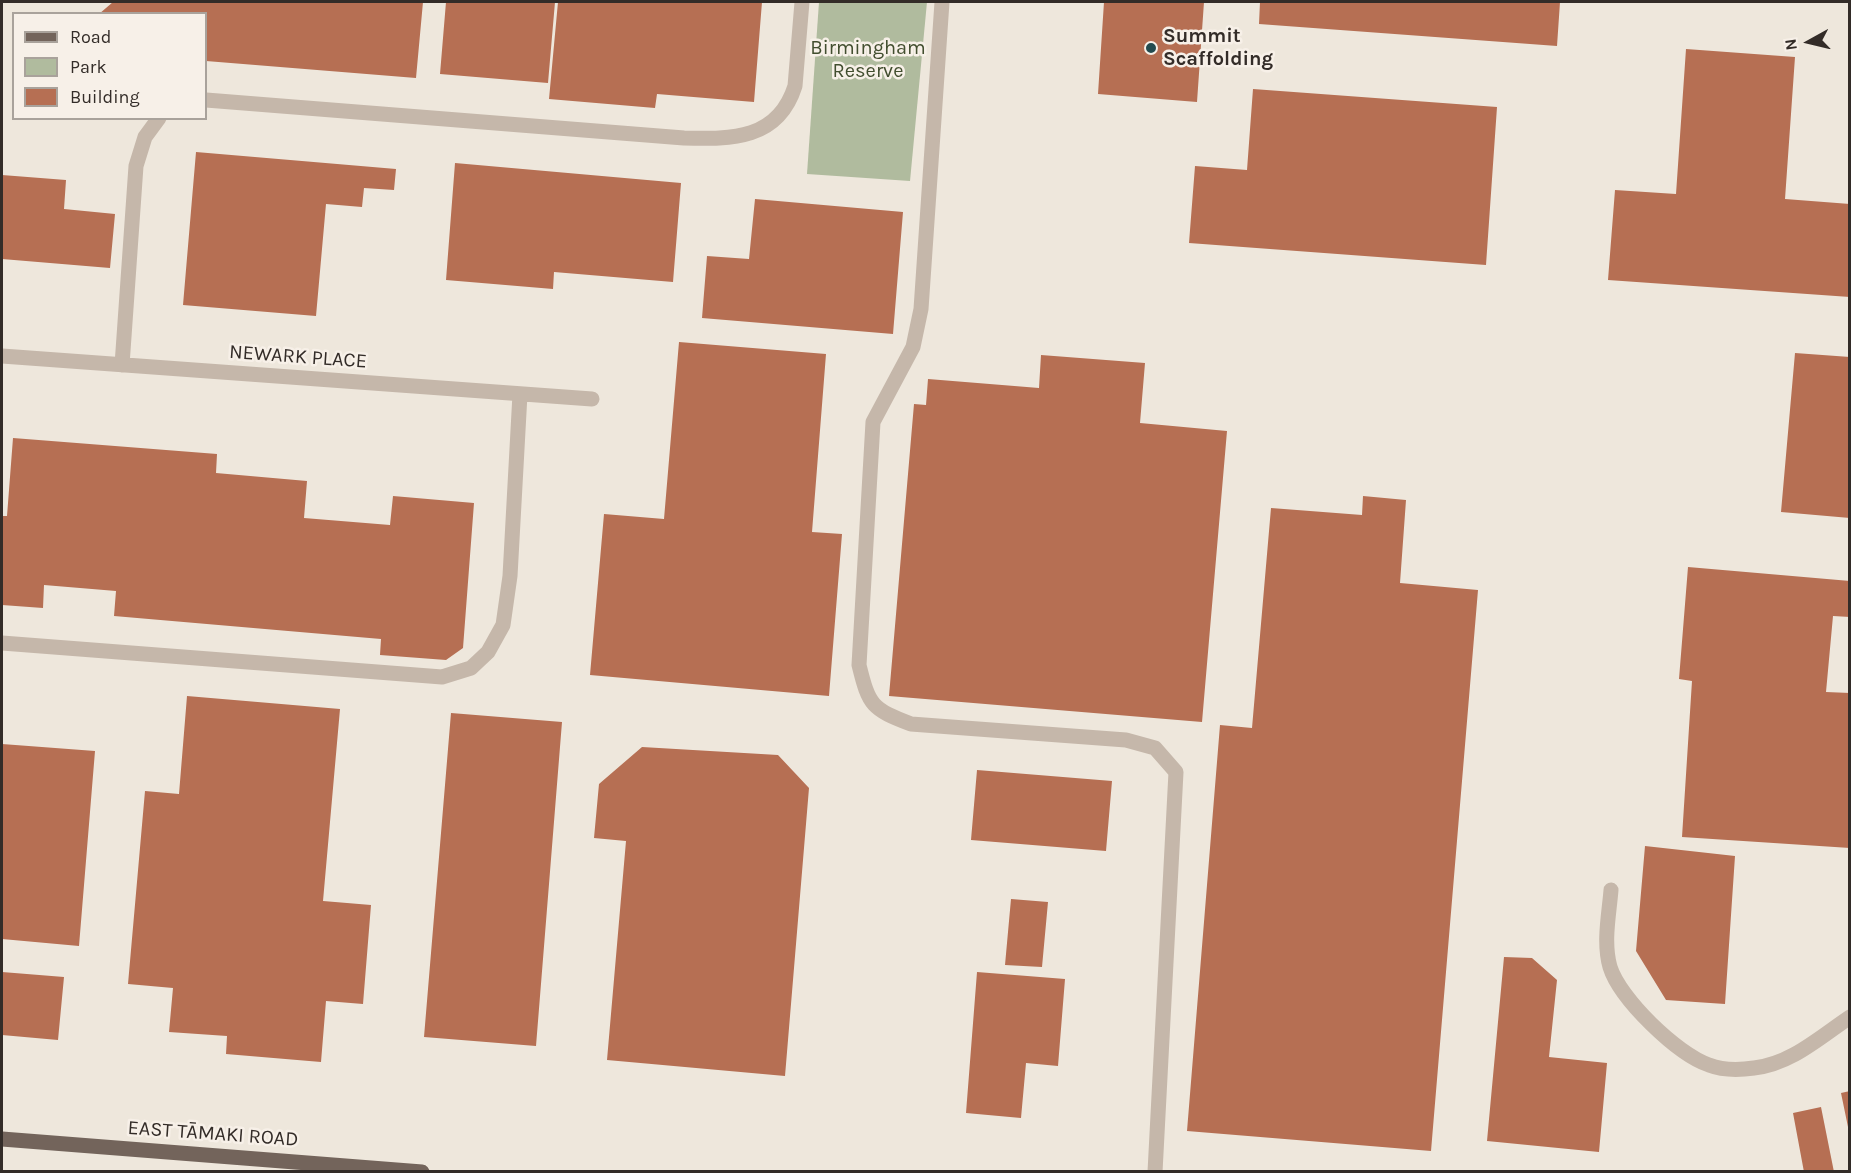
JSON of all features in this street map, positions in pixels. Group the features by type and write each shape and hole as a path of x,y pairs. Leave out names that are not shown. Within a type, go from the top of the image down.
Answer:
{"main road":[{"name":"EAST TĀMAKI ROAD","path":"2,1139 422,1172"}],"street":[{"path":"207,100 684,138 736,137 765,128 776,120 791,98 795,86 802,2"},
{"path":"942,2 921,309 913,347 873,422 859,665 865,692 880,713 911,724 1126,740 1155,748 1176,772 1155,1172"},
{"path":"122,365 136,166 145,137 158,120"},
{"name":"NEWARK PLACE","path":"2,356 592,399"},
{"path":"2,643 442,677 471,668 488,652 503,625 510,576 520,394"},
{"path":"1611,890 1607,950 1618,986 1630,1001 1680,1048 1709,1065 1731,1069 1755,1068 1775,1063 1794,1055 1850,1017"}],"green space":[{"name":"Birmingham Reserve","path":"819,2 927,2 910,181 807,174"}],"building":[{"path":"113,2 423,2 416,78 207,61 207,12 101,12"},
{"path":"446,2 555,2 548,83 440,74"},
{"path":"558,2 762,2 754,102 657,94 655,108 549,99"},
{"name":"Summit Scaffolding","path":"1104,2 1204,2 1197,102 1098,94"},
{"path":"1260,2 1560,2 1557,46 1259,24"},
{"path":"1686,49 1795,57 1785,199 1850,204 1850,297 1608,280 1615,190 1676,194"},
{"path":"1253,89 1497,107 1486,265 1189,243 1195,166 1247,170"},
{"path":"196,152 396,169 394,190 364,188 362,207 326,204 316,316 183,305"},
{"path":"455,163 681,183 673,282 554,272 553,289 446,280"},
{"path":"2,175 66,180 64,209 115,214 110,268 2,259"},
{"path":"755,199 903,212 893,334 702,318 707,256 749,259"},
{"path":"679,342 826,354 812,532 842,534 829,696 590,675 604,514 664,519"},
{"path":"1795,353 1850,357 1850,518 1781,512"},
{"path":"1041,355 1145,363 1140,423 1227,431 1202,722 889,696 914,404 926,405 928,379 1039,388"},
{"path":"13,438 217,454 216,473 307,481 304,518 390,525 393,496 474,503 463,648 446,660 380,655 381,639 114,616 116,591 44,585 43,608 2,605 2,516 7,516"},
{"path":"1363,496 1406,500 1400,583 1478,590 1431,1151 1187,1131 1220,725 1252,728 1271,508 1362,515"},
{"path":"1688,567 1850,581 1850,617 1833,616 1826,692 1850,693 1850,848 1682,837 1692,681 1679,679"},
{"path":"187,696 340,709 323,901 371,905 363,1004 326,1001 321,1062 226,1054 227,1036 169,1032 173,988 128,984 145,791 179,794"},
{"path":"451,713 562,722 536,1046 424,1037"},
{"path":"2,744 95,751 79,946 2,939"},
{"path":"642,747 778,755 809,788 785,1076 607,1060 626,841 594,838 599,784"},
{"path":"977,770 1112,781 1106,851 971,840"},
{"path":"1645,846 1735,856 1725,1004 1666,1000 1636,951"},
{"path":"1011,899 1048,902 1042,967 1005,965"},
{"path":"1504,957 1532,958 1557,980 1549,1057 1607,1063 1599,1152 1487,1141"},
{"path":"2,972 64,977 58,1040 2,1035"},
{"path":"977,972 1065,979 1058,1066 1026,1063 1021,1118 966,1113"},
{"path":"1850,1091 1850,1127 1848,1127 1841,1093"},
{"path":"1821,1107 1834,1172 1804,1172 1793,1113"}],"place":[{"name":"Summit Scaffolding","path":"1151,48"}]}
